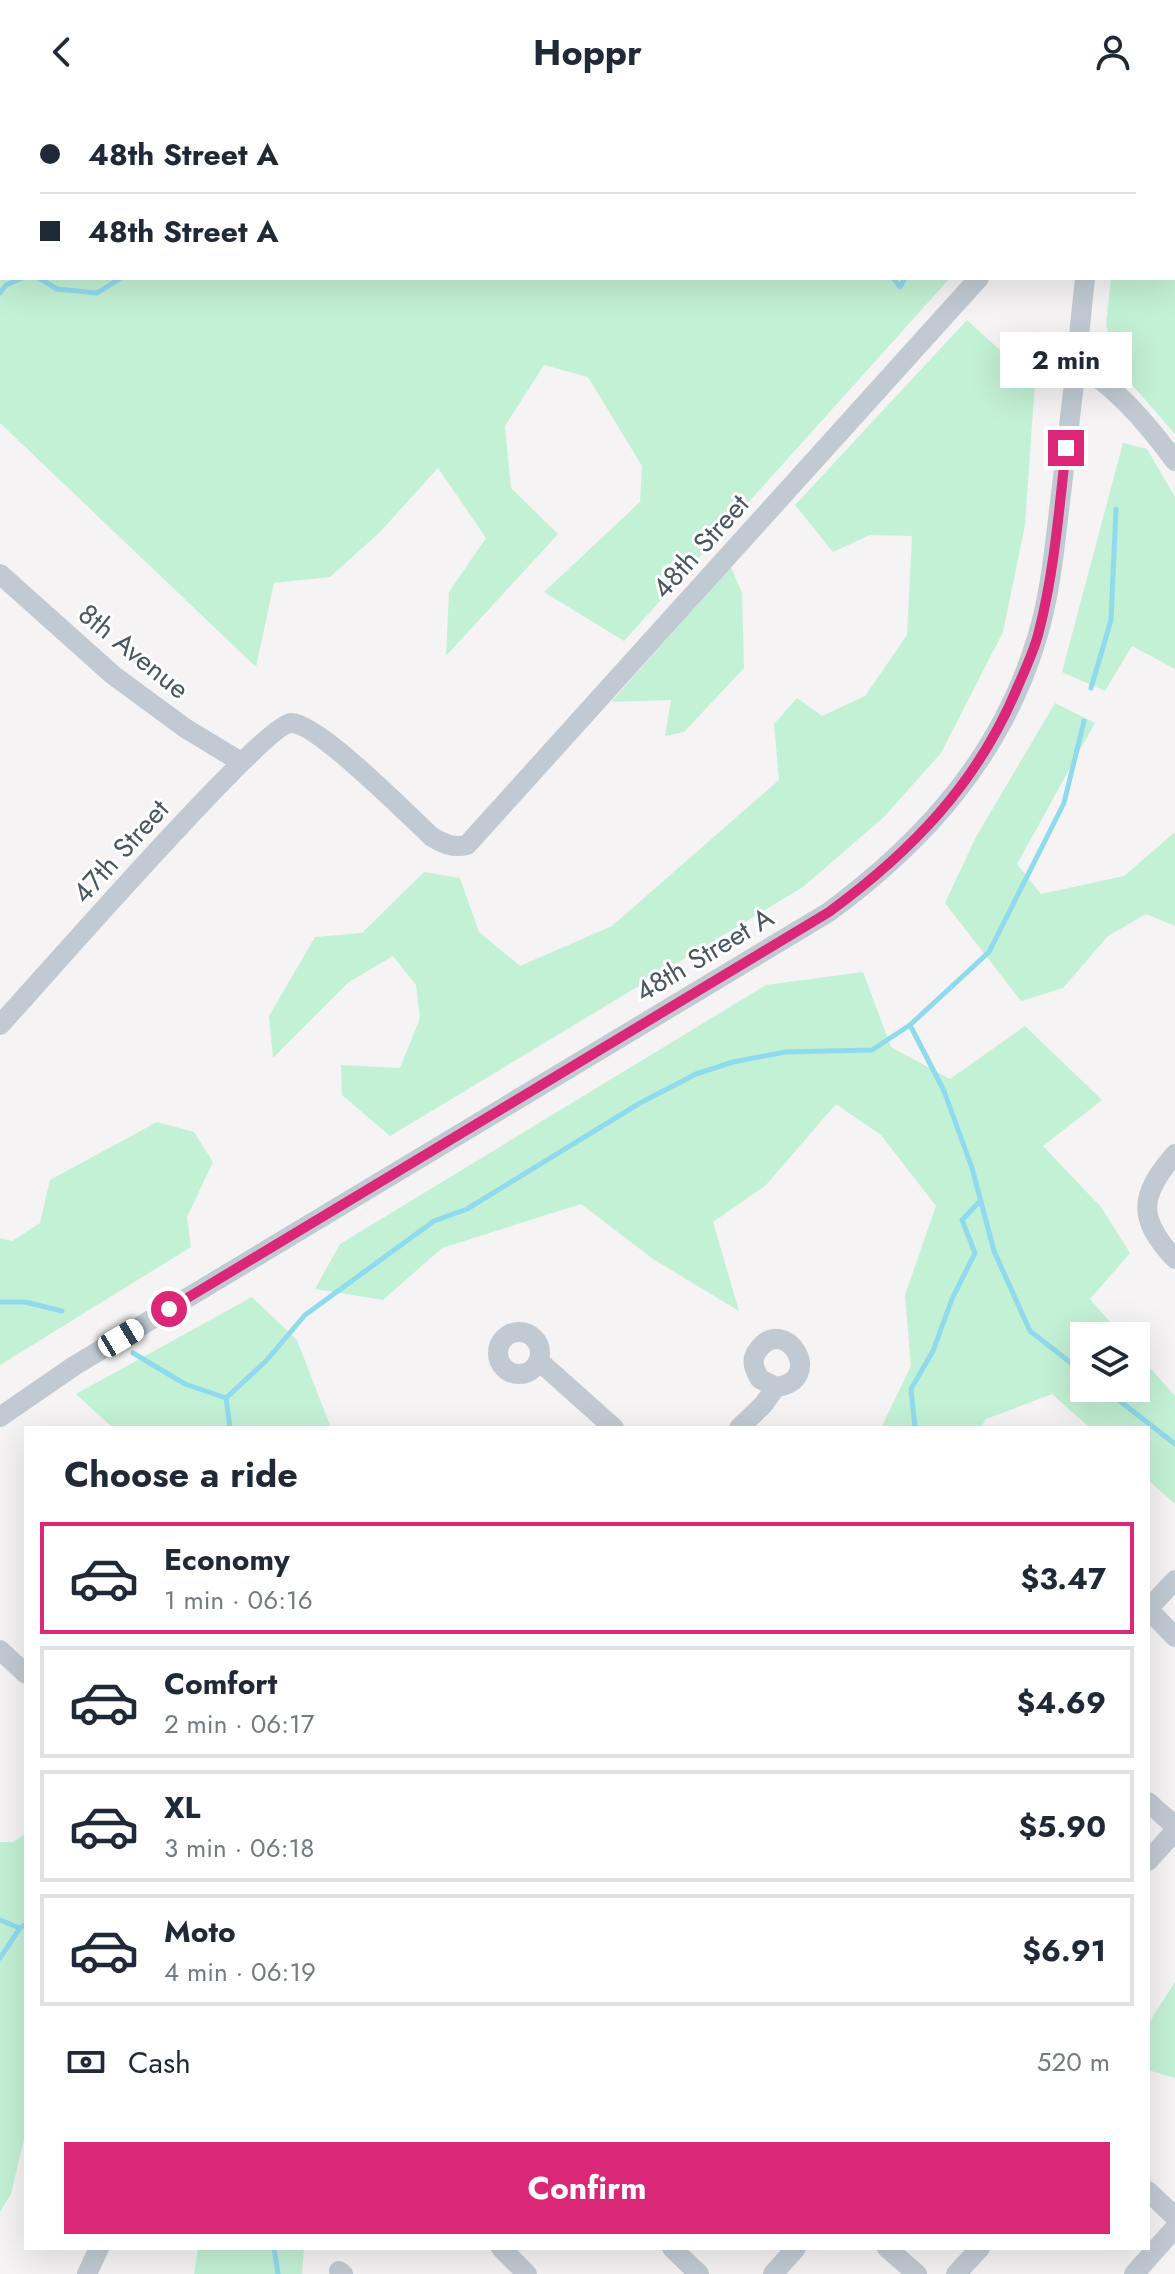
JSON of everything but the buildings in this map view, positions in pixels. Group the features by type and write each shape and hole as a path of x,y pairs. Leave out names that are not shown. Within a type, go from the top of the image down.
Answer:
{"street":[{"name":"48th Street","path":"289,723 306,727 349,761 432,837 444,845 467,845 977,280"},
{"name":"48th Street A","path":"0,1417 74,1366 829,912 920,836 971,774 995,735 1038,637 1049,585 1085,280"},
{"path":"1077,366 1089,371 1127,405 1175,461"},
{"name":"8th Avenue","path":"0,574 113,675 185,728 241,762"},
{"name":"47th Street","path":"0,1025 241,762 280,726 289,723"},
{"path":"1175,1154 1149,1192 1147,1208 1153,1233 1175,1259"},
{"path":"539,1361 612,1426"},
{"path":"741,1426 776,1387"},
{"path":"1150,1607 1175,1580"},
{"path":"1150,1611 1175,1637"},
{"path":"0,1650 24,1672"},
{"path":"1150,1804 1175,1828 1150,1859"},
{"path":"1150,2193 1175,2217"},
{"path":"1134,2274 1175,2228"},
{"path":"87,2274 98,2250"},
{"path":"503,2250 527,2274"},
{"path":"674,2250 699,2274"},
{"path":"773,2274 794,2250"},
{"path":"889,2250 917,2274"},
{"path":"956,2274 978,2250"}],"green space":[{"path":"0,280 948,280 624,641 544,592 640,502 642,466 588,377 544,365 505,426 511,488 558,534 446,656 449,592 486,538 438,468 380,532 330,577 274,583 256,667 0,423"},
{"path":"1111,280 1175,280 1175,434 1120,371 1106,325"},
{"path":"967,320 1035,382 1025,525 1003,632 941,753 884,817 803,887 390,1136 342,1095 341,1065 400,1068 420,1018 416,985 393,956 349,982 273,1058 269,1016 315,937 362,933 424,872 460,878 479,932 520,966 612,926 779,780 774,724 797,698 822,716 865,696 907,635 912,536 870,535 833,552 795,505"},
{"path":"1123,443 1147,449 1175,497 1175,669 1132,646 1105,691 1062,672"},
{"path":"731,567 742,593 744,668 684,732 665,736 671,700 611,702"},
{"path":"1055,703 1095,723 1017,864 1041,894 1124,876 1175,832 1175,926 1146,914 1108,936 1063,988 1021,1001 945,903 976,837"},
{"path":"863,972 891,1047 950,1079 1025,1026 1102,1100 1043,1146 1101,1207 1130,1253 1090,1299 1110,1322 1070,1322 1070,1402 1150,1402 1150,1368 1175,1396 1175,1504 1150,1482 1150,1426 1088,1426 1052,1394 986,1419 981,1426 882,1426 911,1366 905,1295 936,1206 881,1135 836,1104 766,1185 713,1222 739,1311 653,1259 581,1204 442,1248 383,1300 315,1289 340,1244 766,985"},
{"path":"157,1122 194,1132 213,1162 187,1217 191,1247 0,1365 0,1238 12,1241 40,1223 50,1180"},
{"path":"252,1297 297,1340 330,1426 111,1426 76,1394"},
{"path":"24,1834 24,2139 11,2194 0,2212 0,1842 13,1842"},
{"path":"1175,1982 1175,2078 1150,2071 1150,2021"},
{"path":"198,2250 304,2250 302,2274 194,2274"}],"waterway":[{"path":"0,293 6,285 17,280"},
{"path":"42,280 57,289 97,293 118,280"},
{"path":"895,280 900,287 904,280"},
{"path":"1091,688 1111,620 1116,509"},
{"path":"230,1426 226,1398 266,1361 305,1315 434,1221 467,1209 640,1103 696,1074 733,1062 785,1052 872,1050 910,1025 989,952 1064,803 1084,721"},
{"path":"910,1025 944,1091 972,1168 994,1251 1030,1331 1070,1362"},
{"path":"915,1426 911,1389 933,1351 952,1299 975,1253 962,1220 980,1201"},
{"path":"0,1302 25,1302 62,1311"},
{"path":"133,1353 185,1384 226,1398"},
{"path":"1121,1402 1175,1444"},
{"path":"0,1920 20,1928"},
{"path":"0,1958 24,1925"},
{"path":"274,2250 278,2274"}],"route":[{"path":"169,1309 829,912 894,861 941,813 971,774 1012,702 1038,637 1049,585 1066,448"}]}
